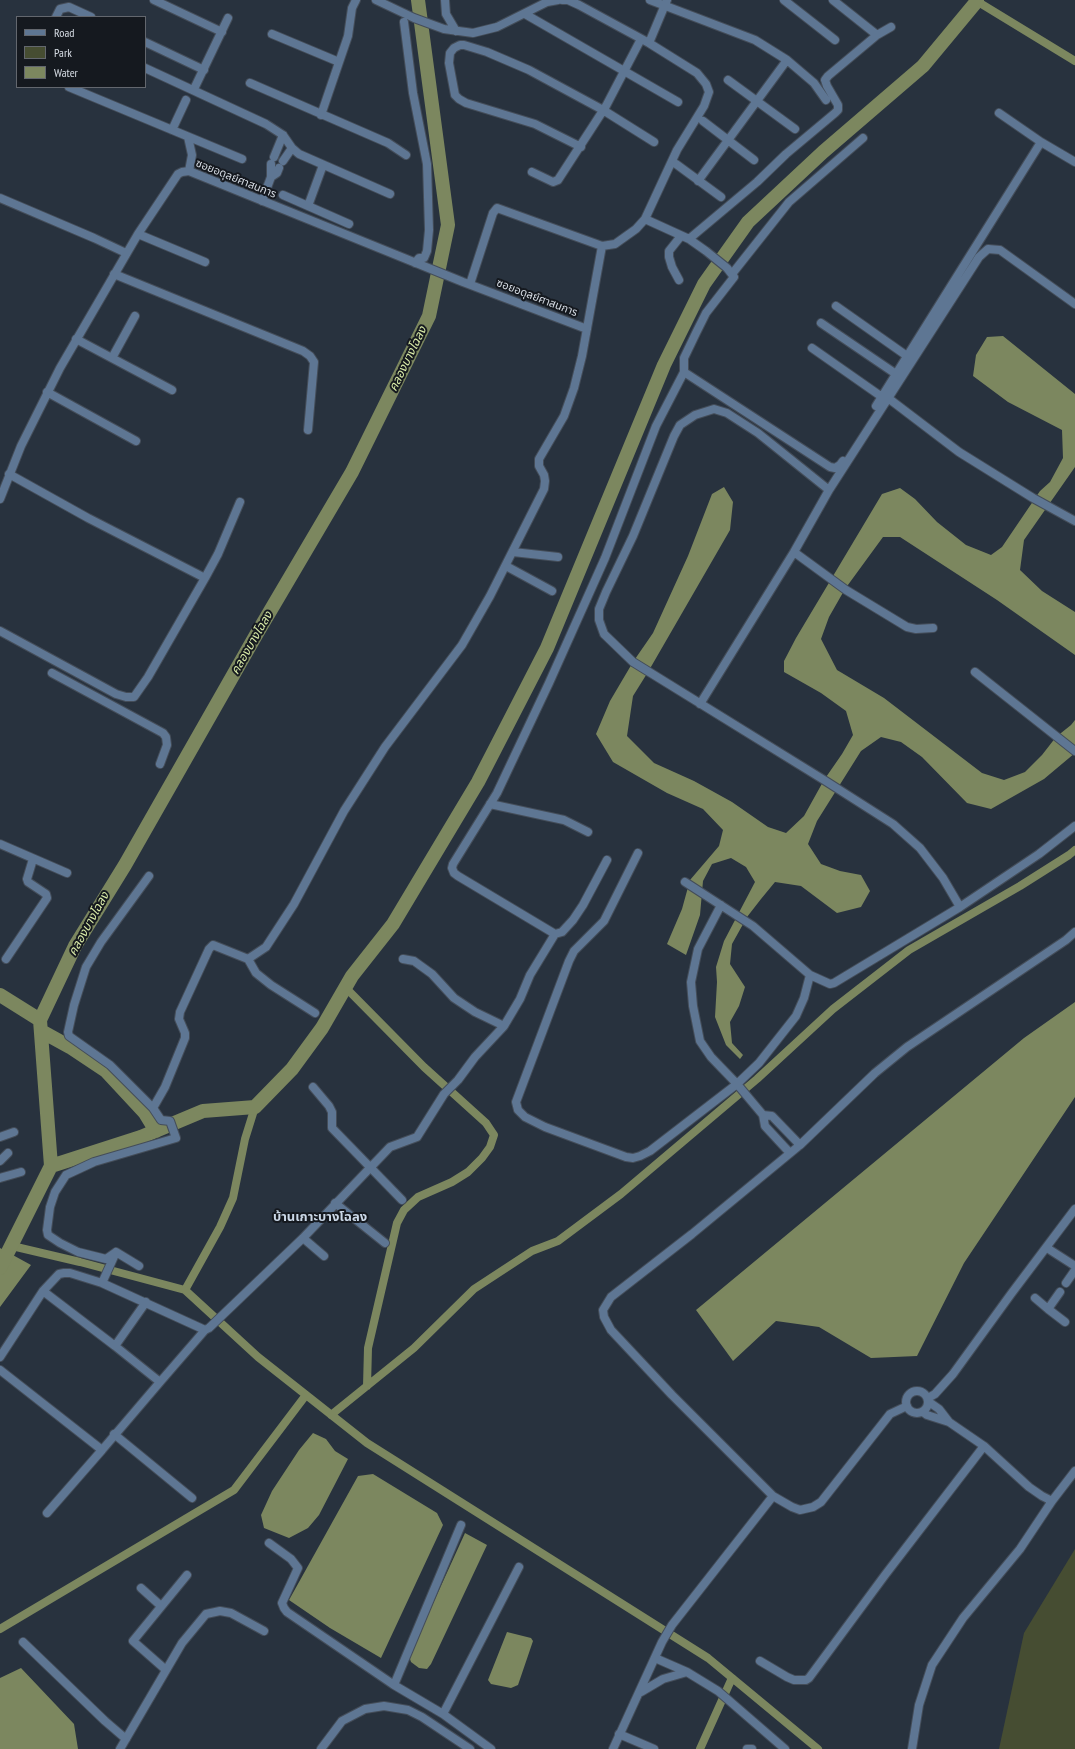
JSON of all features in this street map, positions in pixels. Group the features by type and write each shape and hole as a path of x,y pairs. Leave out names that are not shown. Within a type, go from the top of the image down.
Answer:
{"street":[{"path":"154,0 222,32"},
{"path":"321,115 348,36 352,8 356,0"},
{"path":"376,0 387,6 444,29 473,33 497,28 525,14 541,2 558,0"},
{"path":"445,0 446,14 456,31"},
{"path":"467,283 493,213 497,208 602,246 615,244 624,238 645,219 674,155 704,106 709,92 706,84 697,73 649,43 579,5 568,0 562,0"},
{"path":"650,0 666,3 755,40 787,60 814,83 826,100"},
{"path":"784,0 836,40"},
{"path":"833,0 877,35"},
{"path":"649,43 666,3"},
{"path":"56,16 60,9 69,6 89,16"},
{"path":"525,14 678,102"},
{"path":"194,89 228,18"},
{"path":"404,22 413,93 427,164 429,230 427,251 424,258 419,258 416,263"},
{"path":"689,239 757,182 794,147 838,110 838,105 827,86 826,80 828,76 877,35 891,27"},
{"path":"272,34 339,62"},
{"path":"532,172 553,182 558,180 581,147 603,110 641,39"},
{"path":"146,42 204,70"},
{"path":"581,147 535,124 466,103 459,99 455,95 449,63 450,53 454,48 460,45 486,52 538,74 603,110 654,142"},
{"path":"698,181 787,60"},
{"path":"146,68 194,89 266,124 283,135 292,148 299,154 390,194"},
{"path":"728,80 795,129"},
{"path":"250,83 388,143 406,156"},
{"path":"71,88 242,160"},
{"path":"172,130 186,100"},
{"path":"999,113 1041,142 1075,162"},
{"path":"703,121 727,141 754,160"},
{"path":"262,201 271,177 272,161 283,135"},
{"path":"188,137 192,154 189,171"},
{"path":"729,271 789,202 863,138"},
{"path":"700,704 794,552 829,490 885,397 896,374 1041,142"},
{"path":"271,177 292,148"},
{"path":"676,164 721,197"},
{"path":"308,206 323,165"},
{"name":"ซอยอดุลย์ศาสนการ","path":"0,499 9,474 47,392 76,339 138,234 178,174 182,172 189,171 416,263 587,329"},
{"path":"283,195 349,224"},
{"path":"0,198 126,253"},
{"path":"555,934 458,876 453,870 453,864 490,804 536,710 605,558 656,426 684,372 684,358 706,313 734,277 706,251 689,239 645,219"},
{"path":"138,234 206,262"},
{"path":"679,280 669,257 670,251 681,236"},
{"path":"248,959 266,947 276,933 294,904 344,811 385,747 462,645 513,552 544,489 544,475 539,466 539,459 564,416 582,356 602,246"},
{"path":"684,372 830,467 835,468 840,465 979,257 988,249 1000,250 1075,304"},
{"path":"114,274 303,351 310,356 314,362 308,430"},
{"path":"836,306 907,356"},
{"path":"112,358 135,316"},
{"path":"820,323 896,374"},
{"path":"76,339 172,390"},
{"path":"812,348 885,397 958,452 1033,498 1075,521"},
{"path":"47,392 136,441"},
{"path":"829,490 758,433 727,413 714,409 695,415 680,426 674,436 633,536 600,609 599,620 604,634 633,662 893,824 920,848 943,878 960,907"},
{"path":"9,474 88,518 205,578"},
{"path":"0,631 116,694 132,698 137,694 148,677 205,578 218,554 240,502"},
{"path":"513,552 558,557"},
{"path":"794,552 846,590 912,629 933,628"},
{"path":"506,566 552,591"},
{"path":"975,672 1075,751"},
{"path":"52,673 163,733 166,737 167,745 160,764"},
{"path":"490,804 564,820 588,832"},
{"path":"685,882 706,894 734,915 753,926 810,975 824,983 834,983 960,907 1028,862 1075,826"},
{"path":"0,844 67,873"},
{"path":"638,853 604,921 574,951 568,961 516,1102 518,1110 525,1117 545,1127 626,1157 633,1158 640,1156 650,1151 739,1087 796,1016 804,998 810,975"},
{"path":"6,959 47,898 46,894 28,882 27,879 34,859"},
{"path":"47,1512 207,1329 303,1238 390,1147 417,1137 444,1094 458,1080 475,1057 504,1026 520,999 530,975 555,934 562,932 573,920 583,905 607,860"},
{"path":"116,1253 104,1259 78,1252 60,1243 48,1234 47,1230 50,1207 58,1186 66,1175 94,1162 176,1138 170,1121 160,1120 153,1108 110,1065 69,1036 68,1032 74,1005 86,967 101,942 149,876"},
{"path":"721,905 698,949 691,982 693,1006 700,1041 710,1057 754,1103 763,1115 765,1126 790,1153"},
{"path":"907,1406 890,1414 821,1502 813,1507 800,1510 792,1508 773,1496 672,1395 611,1330 606,1321 603,1310 611,1297 692,1234 800,1145 875,1073 907,1047 1066,940 1075,932"},
{"path":"153,1108 165,1087 186,1038 186,1033 179,1019 180,1012 213,944 248,959 256,973 271,985 315,1013"},
{"path":"403,958 414,961 432,974 454,998 474,1012 504,1026"},
{"path":"313,1087 329,1106 332,1112 332,1128 371,1166 388,1187 402,1200"},
{"path":"763,1115 772,1116 800,1145"},
{"path":"0,1138 14,1132"},
{"path":"0,1161 8,1153"},
{"path":"0,1178 21,1172"},
{"path":"335,1203 385,1243"},
{"path":"923,1412 926,1409 929,1400 953,1374 1075,1209"},
{"path":"303,1238 324,1256"},
{"path":"1047,1248 1075,1266"},
{"path":"116,1253 139,1266"},
{"path":"102,1283 116,1253"},
{"path":"1066,1283 1075,1270"},
{"path":"0,1357 43,1292 59,1274 64,1273 70,1273 102,1283 207,1329"},
{"path":"43,1292 160,1382"},
{"path":"1048,1309 1060,1292"},
{"path":"1035,1298 1065,1322"},
{"path":"115,1346 146,1302"},
{"path":"0,1370 102,1450"},
{"path":"949,1422 940,1409 921,1391 914,1391 906,1399 907,1406 912,1412 923,1412 927,1415 949,1422 984,1446 1029,1487 1052,1501"},
{"path":"114,1434 192,1498"},
{"path":"760,1660 794,1680 806,1680 809,1678 885,1575 984,1446"},
{"path":"912,1749 919,1705 932,1665 963,1618 1020,1549 1075,1470"},
{"path":"613,1749 662,1642 672,1625 773,1496"},
{"path":"394,1685 460,1525"},
{"path":"269,1543 291,1559 298,1568 282,1603 284,1608 394,1685 443,1714 491,1749"},
{"path":"443,1714 519,1567"},
{"path":"166,1670 133,1641 187,1575"},
{"path":"141,1588 161,1606"},
{"path":"121,1749 182,1643 206,1614 220,1611 231,1613 264,1631"},
{"path":"23,1642 105,1721 126,1739"},
{"path":"655,1658 687,1672 718,1691 785,1749"},
{"path":"640,1692 663,1679 687,1672"},
{"path":"321,1749 342,1721 365,1710 384,1706 408,1710 422,1717 470,1749"},
{"path":"619,1734 654,1749"},
{"path":"747,1749 752,1749"}],"green space":[{"path":"1075,1549 1075,1749 999,1749 1024,1633"}],"water":[{"path":"1003,336 1075,394 1075,467 1024,540 1020,570 1042,591 1075,612 1075,655 997,600 900,537 883,537 845,589 829,617 821,639 837,670 884,698 982,773 1004,780 1025,772 1042,755 1056,737 1075,720 1075,753 1044,779 991,809 967,803 922,757 901,742 881,737 861,751 817,821 808,844 821,864 840,871 861,875 870,891 861,907 837,913 801,886 775,882 747,917 732,944 730,964 745,987 739,1006 730,1022 732,1043 743,1055 740,1059 726,1045 715,1017 717,982 716,967 724,941 755,882 746,867 731,858 712,864 703,881 700,915 686,955 667,944 682,909 690,880 719,846 723,830 703,809 667,793 613,762 596,734 610,701 633,662 653,633 688,556 712,494 724,487 733,502 730,530 633,696 627,736 654,763 694,781 732,802 768,827 786,833 804,816 824,780 853,735 846,711 821,693 784,672 784,661 796,638 882,494 900,488 915,499 937,522 966,545 991,555 1002,547 1040,491 1050,482 1063,458 1062,430 1008,402 973,376 976,355 987,337"},
{"path":"1075,1002 1075,1097 964,1263 917,1356 871,1358 819,1327 776,1321 733,1361 696,1310 1024,1038"},
{"path":"0,1248 31,1265 0,1307"},
{"path":"313,1433 326,1439 335,1451 348,1459 319,1515 308,1528 289,1538 264,1528 261,1515 272,1491 299,1450"},
{"path":"373,1474 437,1513 443,1525 381,1658 330,1628 289,1600 358,1476"},
{"path":"465,1533 487,1545 431,1664 427,1669 419,1668 411,1662 409,1656"},
{"path":"507,1632 531,1638 533,1641 518,1685 511,1688 491,1684 488,1680"},
{"path":"21,1668 74,1724 78,1749 0,1749 0,1678"}],"waterway":[{"name":"คลองบางโฉลง","path":"0,1268 51,1166 40,1020 75,946 125,865 256,635 352,472 429,316 448,225 418,0"},
{"path":"975,0 1075,61"},
{"path":"51,1166 141,1137 203,1111 255,1107 292,1069 322,1028 352,976 393,924 478,782 547,648 664,365 704,284 748,222 823,152 923,66 977,1"},
{"path":"331,1415 414,1348 474,1289 532,1251 558,1241 621,1194 757,1079 833,1009 909,950 1020,886 1075,850"},
{"path":"345,987 424,1067 486,1123 494,1135 490,1147 482,1158 468,1172 452,1182 418,1197 404,1210 397,1223 368,1348 367,1386"},
{"path":"0,995 40,1020"},
{"path":"41,1031 70,1047 106,1071 145,1113 156,1131"},
{"path":"185,1290 220,1227 233,1198 245,1139 255,1107"},
{"path":"12,1246 80,1262 185,1290 258,1357 367,1443 708,1658 818,1749"},
{"path":"0,1629 234,1490 306,1395"},
{"path":"700,1749 732,1678"}],"district":[{"name":"บ้านเกาะบางโฉลง","path":"320,1217"}]}
